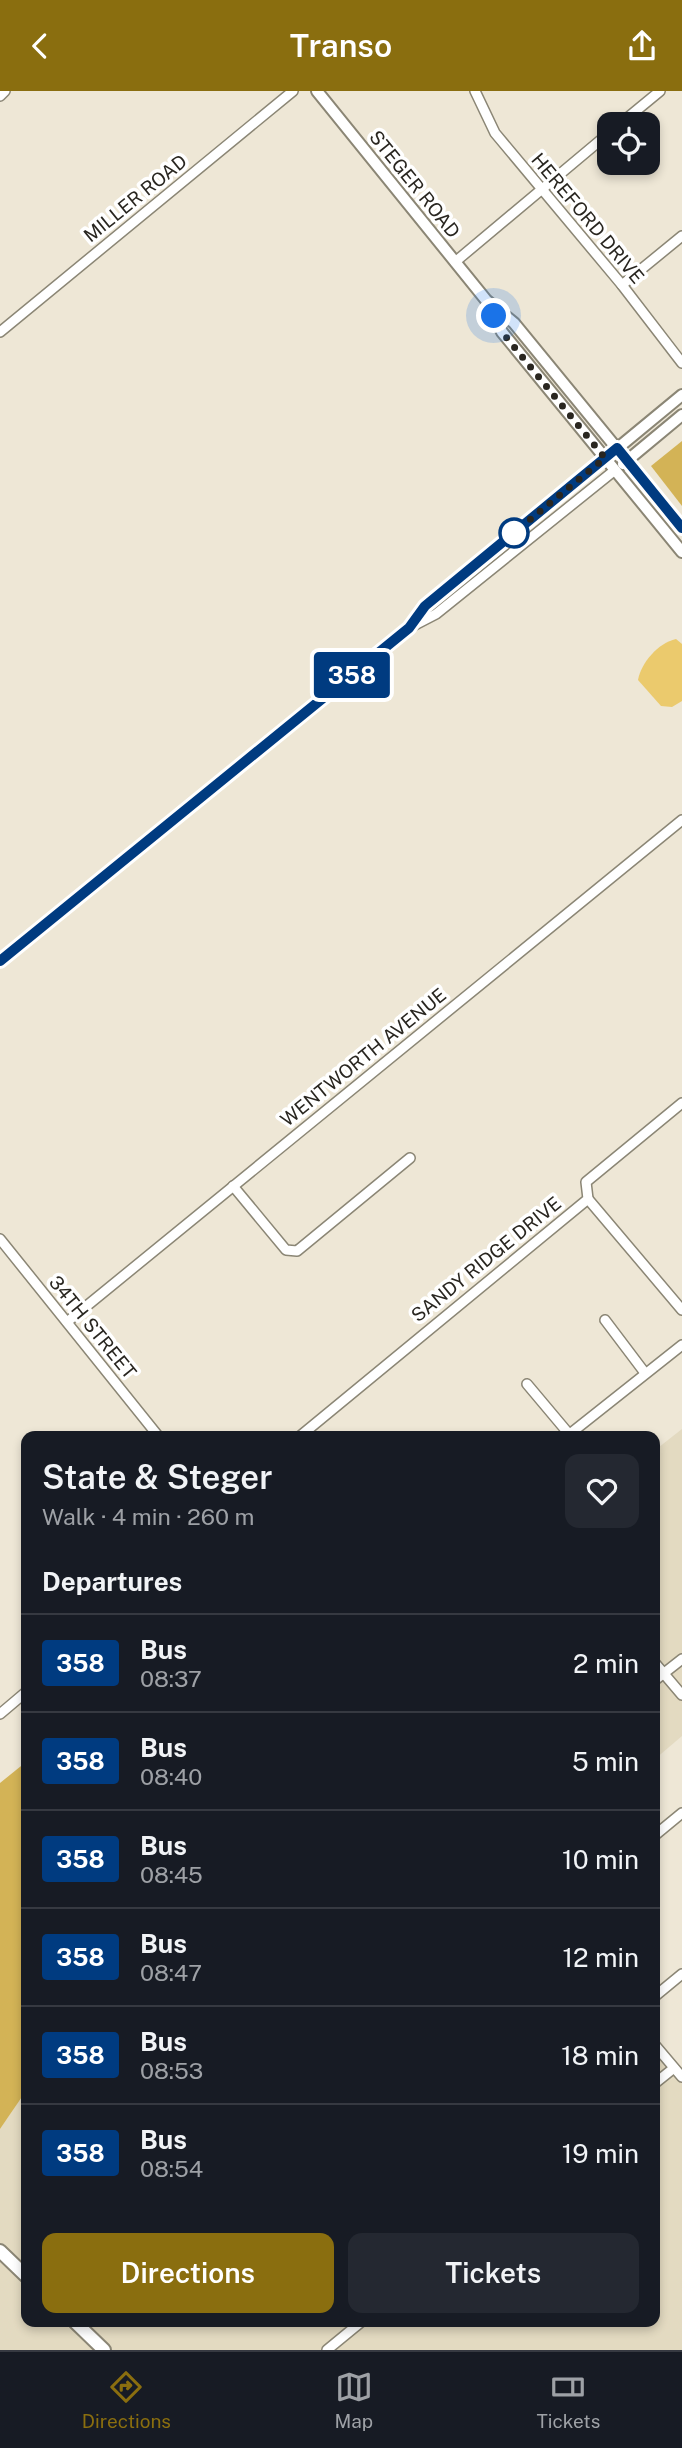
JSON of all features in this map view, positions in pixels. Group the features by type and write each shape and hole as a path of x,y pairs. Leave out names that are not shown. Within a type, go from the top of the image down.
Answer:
{"main road":[{"path":"0,2251 21,2271"},
{"path":"80,2327 104,2350"}],"street":[{"path":"0,96 5,91"},
{"name":"MILLER ROAD","path":"0,333 293,91"},
{"name":"STEGER ROAD","path":"317,91 486,299 514,323 682,528"},
{"name":"HEREFORD DRIVE","path":"475,91 495,133 622,285 682,363"},
{"path":"635,112 660,91"},
{"path":"456,262 597,143"},
{"path":"622,285 682,236"},
{"name":"STEGER ROAD","path":"486,299 502,332 682,552"},
{"path":"409,628 425,606 682,395"},
{"path":"0,961 409,628 436,614 682,415"},
{"name":"WENTWORTH AVENUE","path":"67,1322 682,820"},
{"name":"SANDY RIDGE DRIVE","path":"306,1431 588,1199 586,1182 682,1103"},
{"path":"233,1186 286,1250 297,1251 410,1158"},
{"path":"588,1199 682,1310"},
{"name":"34TH STREET","path":"0,1239 154,1431"},
{"path":"605,1320 645,1373"},
{"path":"574,1431 682,1345"},
{"path":"527,1384 564,1431"},
{"path":"660,1676 682,1659"},
{"path":"660,1669 682,1695"},
{"path":"0,1714 21,1696"},
{"path":"660,1831 682,1814"},
{"path":"660,1992 682,1975"},
{"path":"660,2051 682,2077"},
{"path":"660,2079 674,2068"},
{"path":"327,2350 355,2327"}],"shaded area":[{"path":"682,441 682,506 651,466"},
{"path":"676,639 682,644 682,701 672,707 661,706 638,680 651,655"},
{"path":"682,1429 682,1736 660,1755 660,1446"},
{"path":"21,1766 21,2098 0,2129 0,1783"},
{"path":"660,2047 682,2075 682,2350 0,2350 0,2129 21,2098 21,2327 660,2327"}],"bus line":[{"name":"358","path":"0,961 409,628 425,606 617,448 682,528"}],"route":[{"path":"494,316 502,332 605,458 510,536 514,533"}]}
